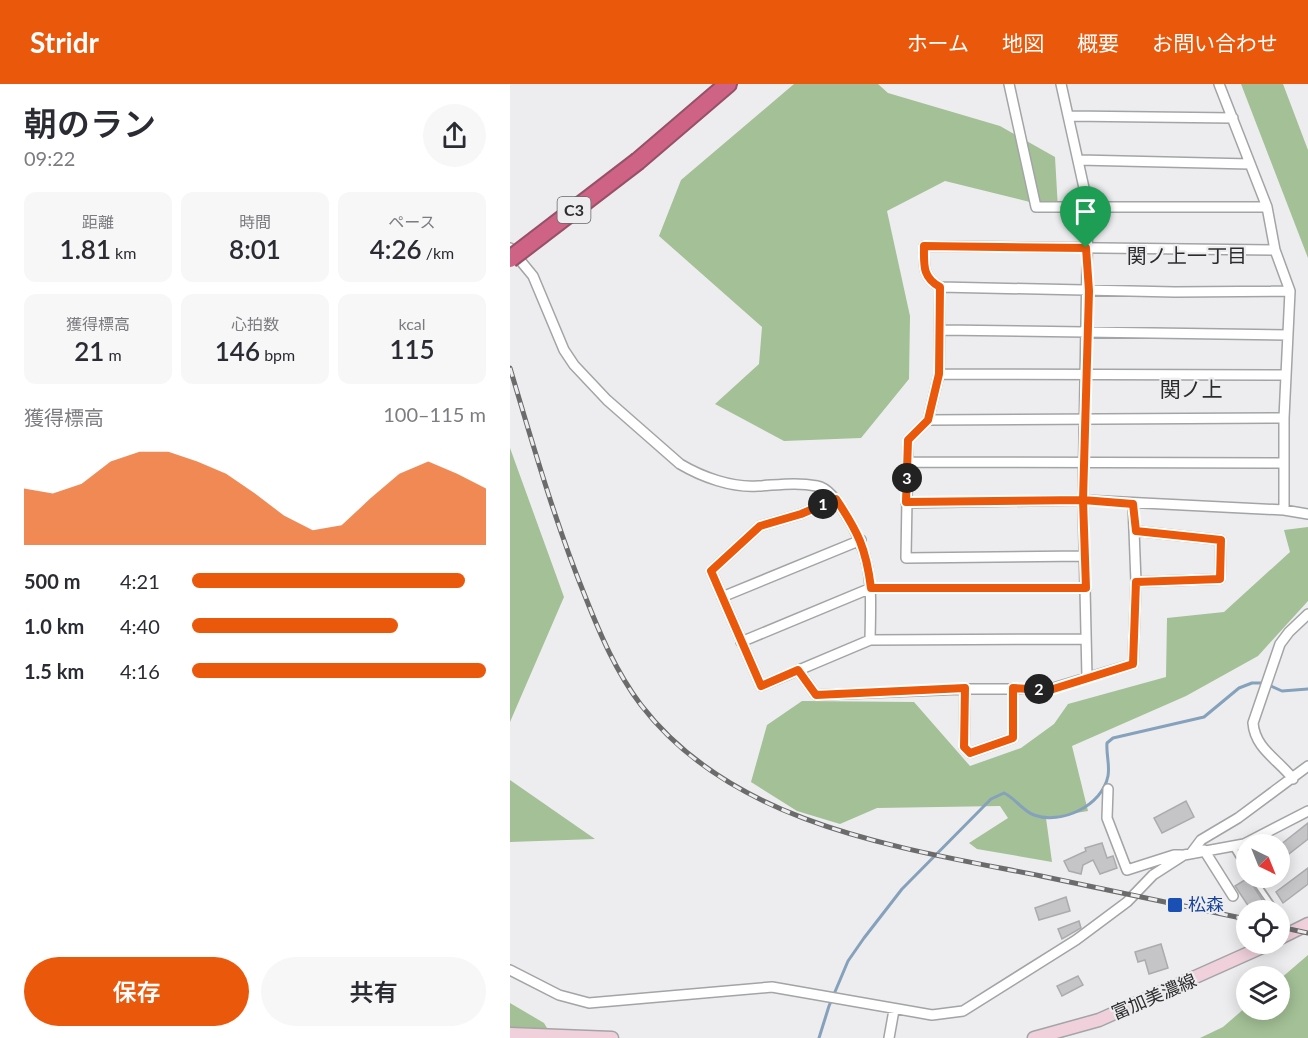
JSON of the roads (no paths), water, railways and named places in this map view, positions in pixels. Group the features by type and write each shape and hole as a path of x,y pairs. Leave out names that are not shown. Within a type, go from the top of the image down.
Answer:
{"highway":[{"name":"C3","path":"510,260 638,161 728,84"}],"main road":[{"path":"1290,933 1308,924"},
{"name":"富加美濃線","path":"1034,1038 1099,1020 1130,1008 1247,954"},
{"path":"510,1034 612,1038"}],"street":[{"path":"1010,84 1036,207 1267,207"},
{"path":"1061,84 1088,206 1086,248 1089,291 1083,500 1087,677"},
{"path":"1220,84 1267,207 1275,250 1290,291 1284,418 1284,510"},
{"path":"1069,116 1233,118"},
{"path":"1078,160 1250,164"},
{"path":"1275,250 924,246 924,271 930,282 940,287 1089,291 1290,291"},
{"path":"510,248 533,276 564,350 574,365 607,400 680,464 690,470 739,486 780,483 820,486 836,499 861,540 871,588 870,640"},
{"path":"940,287 939,374 928,420 908,440 906,558 1085,556"},
{"path":"941,330 1288,335"},
{"path":"939,374 1286,375"},
{"path":"928,420 1084,417 1284,418"},
{"path":"908,462 1084,460 1283,463"},
{"path":"836,499 801,514 760,526 711,571 761,686 870,640 1085,639"},
{"path":"906,502 1083,500 1284,510 1308,514"},
{"path":"798,670 816,695 965,688 1050,690 1133,664 1136,531 1133,504"},
{"path":"1136,531 1221,540 1220,579 1136,582"},
{"path":"722,597 861,540"},
{"path":"741,642 871,588 1086,588"},
{"path":"1293,779 1254,736 1253,723 1280,644 1308,614"},
{"path":"965,688 964,747 970,753 1013,738 1013,688"},
{"path":"510,970 559,995 599,1004 772,987 932,1015 963,1011 1083,935 1127,902 1153,875 1188,854 1201,840 1293,779 1308,766"},
{"path":"1108,789 1107,818 1127,870 1174,855 1233,847 1255,840 1308,811"},
{"path":"1204,850 1233,896"},
{"path":"889,1038 894,1010"}],"lane":[{"path":"1233,847 1236,852"}],"waterway":[{"path":"819,1038 829,1006 848,961 864,938 902,889 991,799 1004,793 1034,815 1045,817 1068,815 1089,804 1104,787 1108,776 1107,743 1113,738 1204,717 1239,688 1252,683 1264,683 1282,691 1308,689"}],"railway":[{"path":"510,368 564,540 603,638 616,666 641,705 679,746 723,779 772,805 824,825 933,854 1236,917"},
{"path":"1290,929 1308,933"}],"place":[{"name":"松森","path":"1175,905"}],"district":[{"name":"関ノ上一丁目","path":"1187,256"},
{"name":"関ノ上","path":"1191,390"}]}
